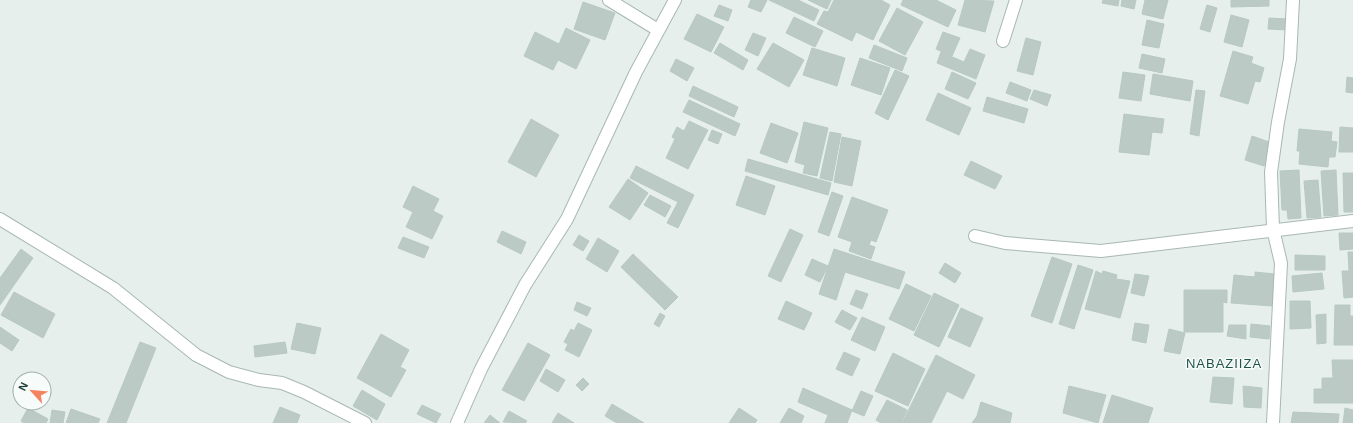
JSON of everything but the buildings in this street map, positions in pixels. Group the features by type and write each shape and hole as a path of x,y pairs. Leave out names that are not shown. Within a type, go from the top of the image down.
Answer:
{"street":[{"path":"609,0 658,30"},
{"path":"457,423 481,369 525,285 567,219 636,72 674,0"},
{"path":"1003,41 1016,0"},
{"path":"1273,423 1280,263 1273,229 1271,172 1278,122 1290,59 1293,0"},
{"path":"0,219 113,288 196,355 229,372 259,380 282,383 304,392 365,423"},
{"path":"975,236 1005,243 1101,251 1236,235 1273,229 1353,221"}],"district":[{"name":"NABAZIIZA","path":"1224,363"}]}
